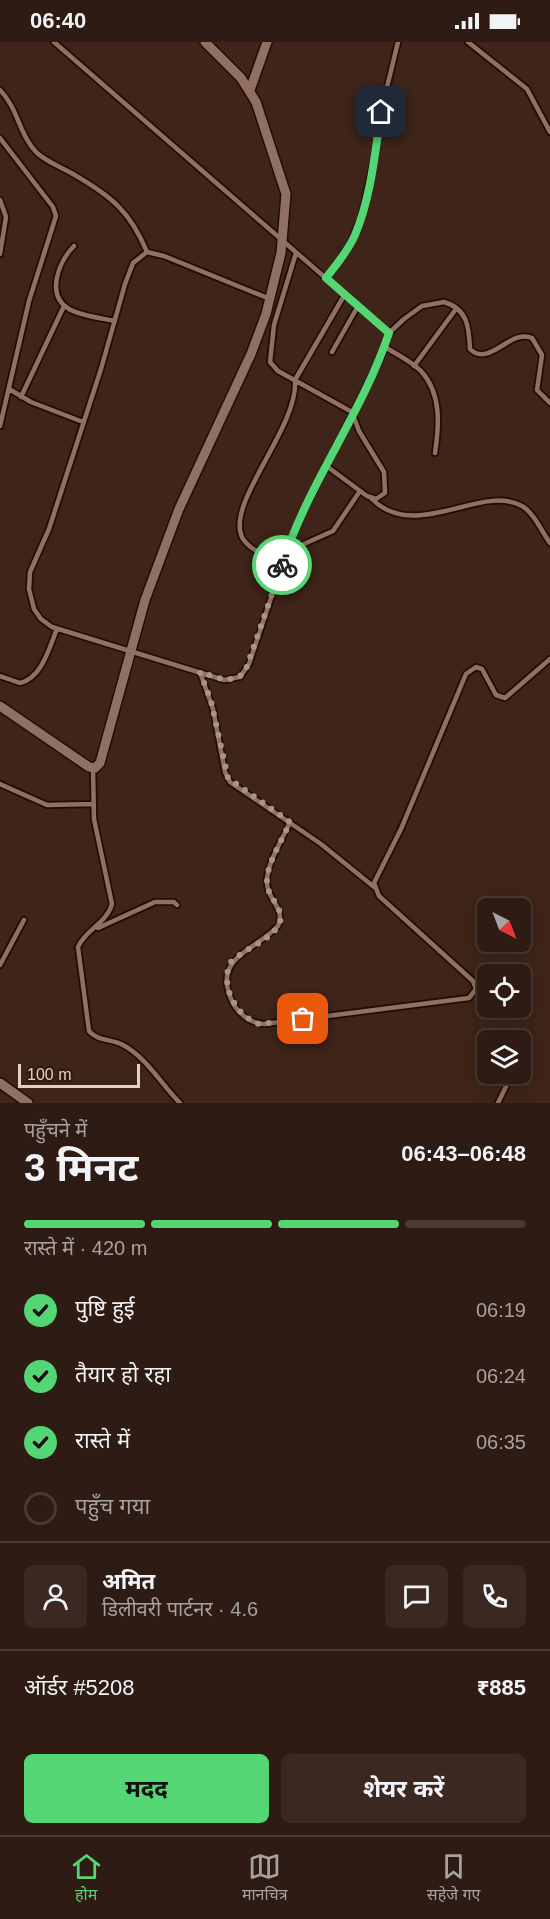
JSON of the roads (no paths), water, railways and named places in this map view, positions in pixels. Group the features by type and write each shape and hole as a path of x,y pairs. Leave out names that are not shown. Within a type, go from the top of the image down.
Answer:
{"street":[{"path":"0,706 93,768 98,766 104,753 145,600 179,509 251,354 270,299 281,241 286,194 250,90 205,42"},
{"path":"250,90 267,42"},
{"path":"0,1083 28,1103"}],"lane":[{"path":"54,42 102,81 281,241 389,333"},
{"path":"326,278 349,246 361,218 374,159 381,112 398,42"},
{"path":"468,42 527,89 550,132"},
{"path":"0,90 12,103 30,145 46,160 96,189 123,209 138,230 147,252"},
{"path":"0,138 53,207 56,216 29,301 0,426"},
{"path":"0,200 6,217 0,254"},
{"path":"74,246 63,261 56,281 57,293 64,306 72,311 115,321"},
{"path":"270,299 164,256 147,252 137,258 131,269 49,529 28,579 34,609 44,622 57,629 224,680 240,677 245,672 286,552 325,465 385,347 389,333 414,311 433,302 444,302 468,320 470,349 474,353 488,353 521,337 530,336 536,341 542,355 537,390 550,403"},
{"path":"296,253 274,325 269,358 274,368 352,412 359,431 381,465 386,478 385,493 380,498 372,499"},
{"path":"283,562 260,553 248,544 241,534 240,515 245,499 288,420 295,397 295,380 345,294"},
{"path":"21,397 64,306"},
{"path":"332,352 358,306"},
{"path":"414,366 456,309"},
{"path":"385,347 414,366 424,376 439,414 435,453"},
{"path":"9,389 21,397 82,422"},
{"path":"325,465 386,510 413,516 489,503 515,504 525,508 550,543"},
{"path":"286,552 333,531 360,491"},
{"path":"0,676 20,683 30,679 43,662 57,629"},
{"path":"374,886 466,674 476,667 482,669 496,695 505,698 550,659"},
{"path":"200,672 211,701 228,778 290,822 374,886 380,896 473,981 476,989 472,996 459,1001 264,1024 254,1023 243,1014 233,1002 227,979 228,968 237,957 275,930 280,921 279,910 268,890 267,877 290,822"},
{"path":"93,768 95,824 112,904 95,928 81,940 77,952 89,1031 94,1036 116,1042 136,1053 180,1103"},
{"path":"0,784 47,805 93,804"},
{"path":"95,928 158,901 174,902 177,905"},
{"path":"0,965 24,920"},
{"path":"498,1103 507,1084"}]}
